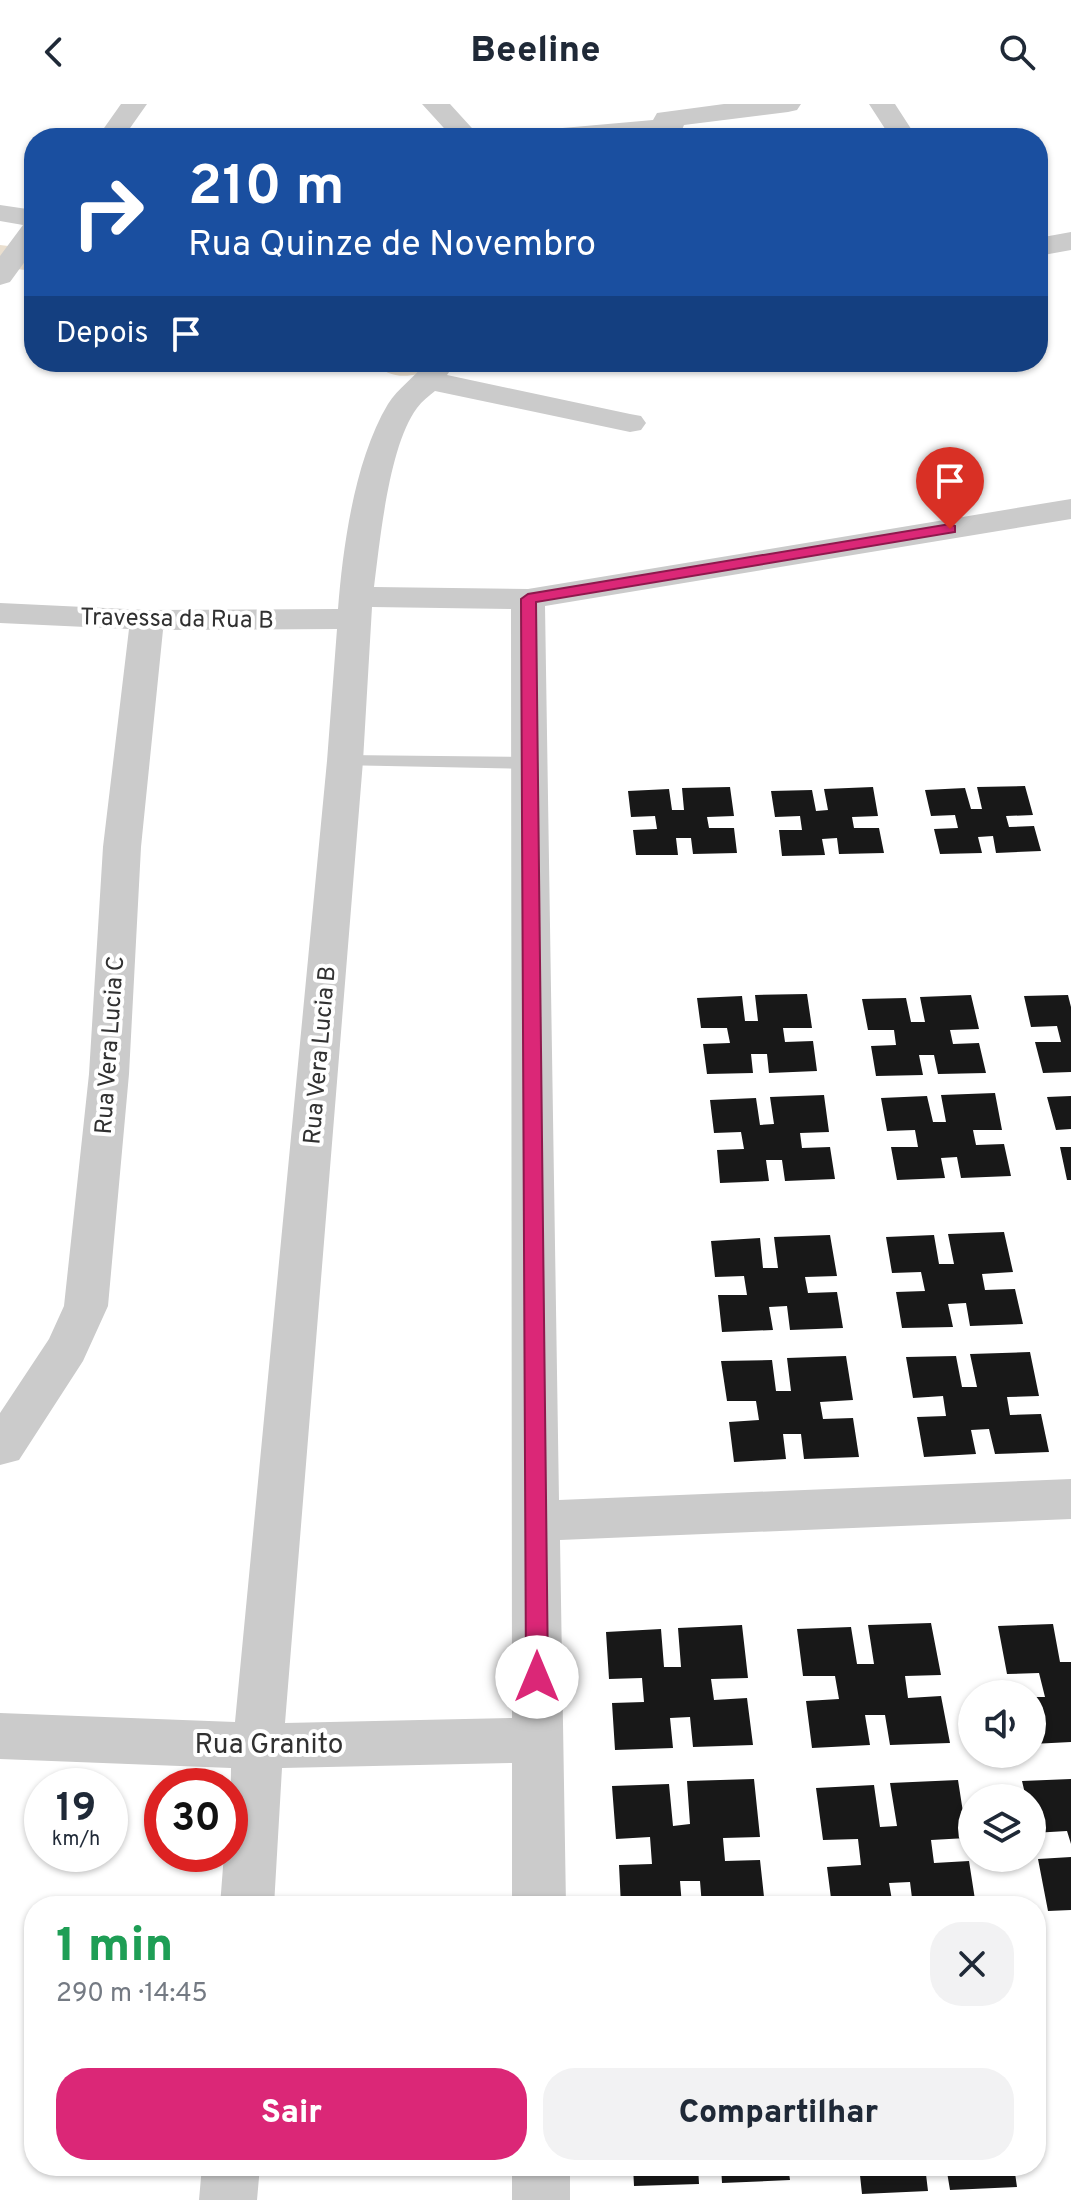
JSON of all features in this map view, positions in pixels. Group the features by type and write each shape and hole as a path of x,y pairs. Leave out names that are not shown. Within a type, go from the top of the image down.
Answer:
{"street":[{"path":"117,128 134,104"},
{"path":"435,104 458,128"},
{"path":"621,128 788,104"},
{"path":"882,104 898,128"},
{"path":"0,213 24,217"},
{"path":"1048,245 1071,241"},
{"name":"Rua Vera Lucia B","path":"248,1896 258,1746 345,761 355,608 368,509 389,431 426,372"},
{"path":"439,372 630,423"},
{"name":"Travessa da Rua B","path":"0,613 147,620 528,599 1071,509"},
{"path":"528,599 539,1896"},
{"name":"Rua Vera Lucia C","path":"1,1455 67,1348 80,1324 88,1296 109,1074 122,847 147,620"},
{"path":"536,1521 1071,1499"},
{"name":"Rua Granito","path":"0,1736 258,1746 538,1740"},
{"path":"228,2200 230,2176"},
{"path":"541,2176 541,2200"}],"lane":[{"path":"345,761 529,763"}],"building":[{"path":"1025,786 1033,815 1006,816 1009,827 1034,826 1041,851 996,853 993,836 978,837 982,853 940,854 934,829 958,828 955,815 931,816 925,790 965,788 971,809 982,809 977,787"},
{"path":"730,787 734,816 707,817 709,828 734,828 737,853 693,854 691,838 676,838 678,855 636,855 633,830 657,829 655,816 631,817 628,791 669,789 672,810 684,810 682,788"},
{"path":"873,787 878,816 852,817 854,828 879,828 884,853 839,854 837,838 822,839 825,855 782,856 779,830 802,830 800,816 775,817 771,791 812,790 816,811 828,810 824,789"},
{"path":"807,994 812,1028 783,1028 785,1042 813,1041 817,1071 769,1073 767,1054 751,1054 753,1073 707,1074 703,1044 730,1043 727,1028 701,1028 697,998 742,996 745,1021 758,1021 755,995"},
{"path":"971,995 979,1029 950,1030 953,1044 979,1043 986,1073 938,1074 934,1055 919,1055 923,1075 876,1076 871,1046 896,1045 894,1030 868,1030 862,999 906,998 911,1022 925,1022 920,997"},
{"path":"1068,995 1071,1007 1071,1072 1043,1073 1035,1042 1061,1042 1057,1026 1031,1027 1024,996"},
{"path":"995,1093 1002,1130 973,1130 976,1145 1004,1144 1011,1176 961,1178 957,1157 941,1158 945,1178 897,1180 891,1147 918,1147 915,1130 887,1131 881,1098 927,1096 933,1122 946,1122 941,1095"},
{"path":"824,1095 829,1132 800,1133 802,1148 830,1147 835,1179 785,1181 782,1160 766,1160 769,1181 720,1183 717,1150 744,1149 741,1132 714,1133 710,1100 756,1098 760,1125 774,1124 770,1097"},
{"path":"1071,1096 1071,1129 1056,1130 1047,1097"},
{"path":"1060,1147 1071,1147 1071,1180 1067,1180"},
{"path":"1004,1232 1013,1272 982,1274 985,1290 1015,1289 1023,1324 970,1326 966,1303 948,1304 953,1327 902,1328 896,1292 925,1291 921,1272 892,1273 886,1237 934,1235 939,1264 954,1264 948,1234"},
{"path":"830,1235 837,1276 805,1277 808,1293 837,1292 843,1328 790,1330 787,1306 769,1307 773,1330 722,1332 718,1295 747,1295 744,1276 715,1277 711,1241 760,1238 763,1268 778,1268 774,1237"},
{"path":"1030,1352 1039,1396 1007,1397 1010,1415 1041,1414 1049,1452 995,1454 989,1429 971,1430 976,1454 924,1457 917,1417 946,1416 943,1396 913,1398 906,1357 956,1356 962,1387 977,1387 970,1354"},
{"path":"846,1356 853,1400 820,1402 823,1419 853,1418 859,1457 804,1459 801,1434 783,1434 786,1459 734,1462 729,1422 759,1420 756,1401 727,1401 721,1361 772,1360 776,1391 791,1391 787,1358"},
{"path":"931,1623 941,1675 905,1676 908,1698 941,1696 950,1743 890,1745 885,1715 865,1715 870,1745 812,1748 806,1701 839,1699 835,1676 803,1676 797,1629 851,1627 857,1664 874,1664 868,1625"},
{"path":"1053,1624 1060,1662 1071,1662 1071,1742 1046,1743 1046,1680 1041,1680 1039,1673 1007,1674 998,1626"},
{"path":"742,1625 748,1678 711,1679 714,1700 747,1698 753,1745 693,1747 690,1717 670,1718 673,1748 615,1750 612,1703 644,1702 642,1678 609,1679 606,1632 661,1629 664,1667 681,1667 678,1628"},
{"path":"754,1779 760,1837 723,1838 725,1861 760,1860 764,1896 701,1896 700,1881 680,1881 681,1896 621,1896 619,1865 652,1864 650,1837 616,1839 612,1786 669,1784 673,1826 690,1824 687,1781"},
{"path":"1071,1779 1071,1844 1067,1831 1046,1832 1046,1784 1023,1784 1022,1781"},
{"path":"958,1780 958,1838 931,1840 934,1863 958,1862 958,1872 971,1872 974,1896 912,1896 910,1882 889,1883 891,1896 831,1896 827,1867 861,1865 858,1839 823,1840 816,1788 874,1785 880,1827 897,1826 890,1783"},
{"path":"1071,1857 1071,1910 1048,1911 1040,1872 1046,1872 1046,1859"},
{"path":"634,2176 699,2176 699,2184 634,2186"},
{"path":"722,2176 789,2176 790,2180 722,2183"},
{"path":"860,2176 926,2176 928,2191 862,2194"},
{"path":"948,2176 1015,2176 1017,2187 950,2190"}],"waterway":[{"path":"0,256 24,259"}],"route":[{"path":"537,1677 528,599 950,529"}]}
